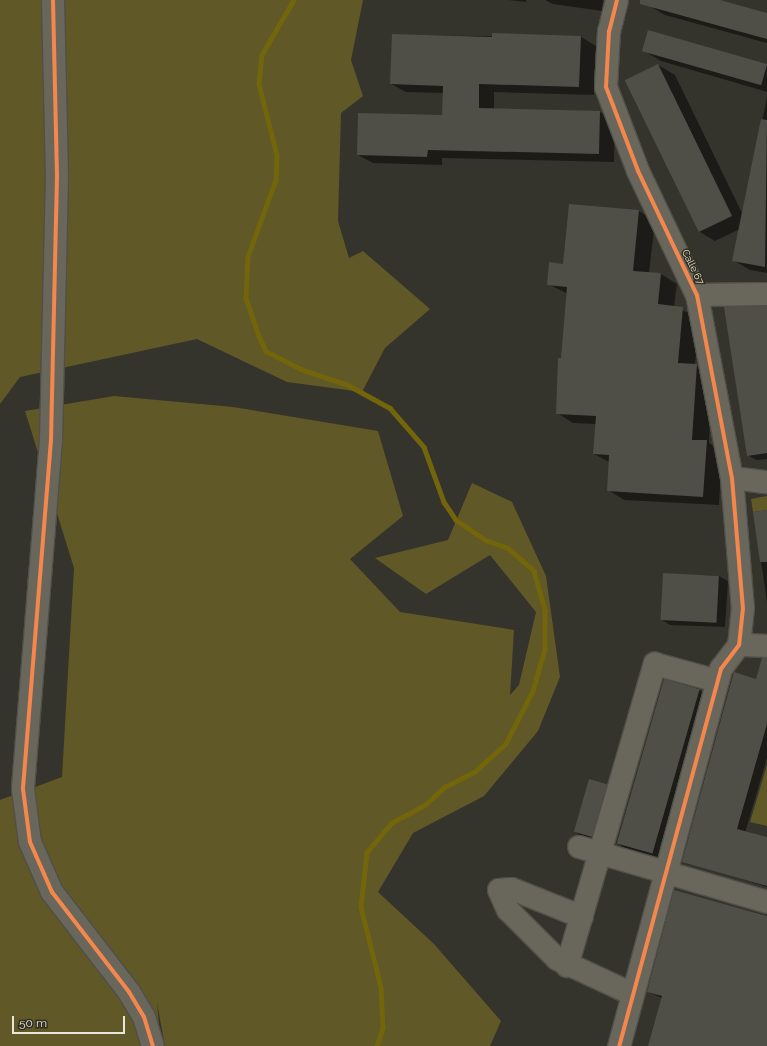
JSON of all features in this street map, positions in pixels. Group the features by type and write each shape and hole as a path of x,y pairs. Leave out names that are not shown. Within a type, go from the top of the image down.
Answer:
{"street":[{"path":"53,0 57,176 51,440 24,789 30,842 52,892 129,992 144,1017 153,1046"},
{"name":"Calle 67","path":"617,0 609,31 606,87 638,171 697,295 732,478 740,553 743,608 739,645"},
{"path":"697,295 767,294"},
{"path":"732,478 767,482"},
{"path":"619,1046 721,669 739,645 767,646"},
{"path":"567,966 656,664 718,681"},
{"path":"579,847 767,902"},
{"path":"582,917 512,889 499,890 508,910 567,966 632,994"}],"shaded area":[{"path":"0,0 363,0 351,60 363,96 341,113 338,221 349,258 363,251 430,309 385,348 362,392 287,382 197,339 20,377 0,404"},
{"path":"114,396 233,407 378,431 403,516 350,559 400,612 514,630 510,695 519,685 536,612 490,555 426,594 375,558 448,540 472,483 512,502 546,576 560,677 538,731 484,796 413,833 378,892 434,944 501,1021 490,1046 165,1046 157,1003 161,1046 0,1046 0,800 62,777 74,568 25,411"},
{"path":"767,496 767,510 753,512 751,499"},
{"path":"767,765 767,826 750,822"}],"building":[{"path":"640,0 720,0 767,13 767,39 640,4"},
{"path":"648,30 767,64 761,85 642,51"},
{"path":"492,33 581,36 579,87 479,84 479,108 600,111 599,154 428,150 427,157 357,155 358,113 442,115 443,86 390,84 392,34 492,37"},
{"path":"658,64 732,216 699,232 625,80"},
{"path":"761,119 767,120 765,267 732,261"},
{"path":"569,204 639,210 633,271 661,273 658,304 683,307 678,363 697,364 692,440 707,440 703,497 607,491 609,455 593,454 596,416 556,414 558,358 561,358 567,287 547,285 549,262 563,264"},
{"path":"767,306 767,453 747,456 724,307"},
{"path":"767,510 767,562 760,562 753,512"},
{"path":"663,573 719,576 716,623 661,620"},
{"path":"762,658 767,658 767,724 737,829 767,837 767,886 682,862 734,672 756,679"},
{"path":"664,679 700,689 652,854 617,843"},
{"path":"589,779 607,784 592,837 574,832"},
{"path":"674,890 767,916 767,1046 648,1046 662,996 647,992"}],"waterway":[{"path":"294,0 262,55 259,84 277,155 276,180 248,257 246,298 259,336 266,351 303,370 348,385 390,408 424,447 444,502 456,520 486,540 508,548 534,571 545,610 545,649 533,691 506,744 475,772 445,787 426,805 391,824 367,853 361,907 381,987 383,1028 377,1046"}],"cycle path":[{"path":"53,0 57,176 51,440 23,789 30,842 52,892 129,992 144,1017 153,1046"},
{"path":"617,0 609,31 606,87 638,171 697,295 732,478 743,608 739,645 721,669 619,1046"}]}
